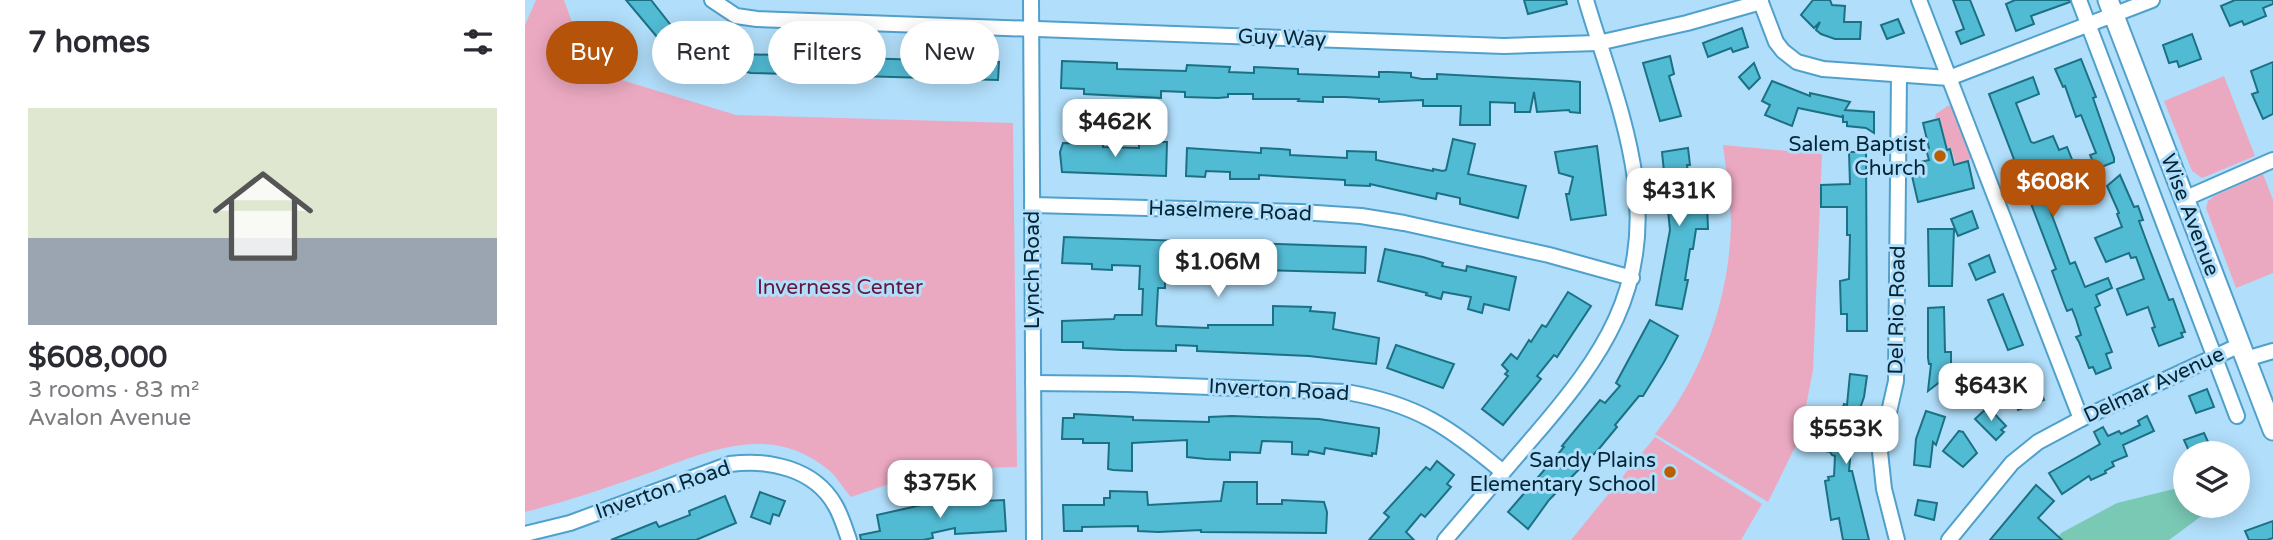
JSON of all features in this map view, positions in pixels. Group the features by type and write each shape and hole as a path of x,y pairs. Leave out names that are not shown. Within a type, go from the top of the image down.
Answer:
{"main road":[{"name":"Wise Avenue","path":"2111,8 2273,430"}],"street":[{"name":"Guy Way","path":"712,0 736,16 757,19 1504,47 1598,43 1686,23 1760,1"},
{"name":"Lynch Road","path":"1031,0 1034,540"},
{"path":"1445,540 1561,405 1597,358 1613,328 1632,278 1638,226 1635,179 1626,136 1585,0"},
{"path":"1919,0 2081,419"},
{"name":"Wise Avenue","path":"2080,0 2237,416"},
{"path":"1760,1 1776,42 1797,62 1823,69 1949,78 2089,25 2111,8 2152,0"},
{"name":"Del Rio Road","path":"1897,540 1884,489 1880,452 1896,381 1899,75"},
{"path":"2184,199 2273,160"},
{"name":"Haselmere Road","path":"1032,205 1361,216 1549,255 1632,278"},
{"name":"Delmar Avenue","path":"1949,540 2012,463 2038,442 2214,357 2273,351"},
{"name":"Inverton Road","path":"1033,383 1346,392 1375,397 1433,419 1503,472"},
{"name":"Inverton Road","path":"525,534 570,523 730,464 746,462 783,465 812,481 834,503 849,540"}],"green space":[{"name":"Inverness Center","path":"536,0 564,0 572,21 546,21 546,84 635,84 736,115 1013,123 1017,467 976,468 907,478 851,497 831,472 808,456 785,447 739,445 715,450 525,512 525,25"},
{"path":"2224,76 2255,156 2202,178 2192,171 2164,101"},
{"path":"1949,105 1955,112 1971,159 1956,164 1951,148 1947,149 1940,118 1935,118 1936,114"},
{"path":"1723,145 1822,154 1813,370 1800,437 1768,502 1655,434 1672,411 1699,362 1710,336 1725,281 1731,225"},
{"path":"2263,174 2273,200 2273,273 2236,288 2206,208 2208,201 2214,196"},
{"name":"Sandy Plains Elementary School","path":"1655,437 1762,504 1741,540 1571,540"}],"shaded area":[{"path":"2173,489 2173,518 2199,518 2169,540 2056,540 2061,533 2117,503"}],"building":[{"path":"626,0 651,0 668,21 652,21 652,31"},
{"path":"1524,0 1566,0 1567,4 1528,14"},
{"path":"1813,0 1830,0 1832,5 1845,6 1844,22 1861,22 1860,39 1835,39 1816,30 1820,22 1814,28 1801,15"},
{"path":"1953,0 1970,0 1984,35 1961,44 1956,32 1964,29"},
{"path":"2015,0 2070,2 2031,16 2034,24 2016,31 2006,4"},
{"path":"2235,0 2273,0 2273,4 2263,8 2266,16 2244,25 2242,21 2230,26 2221,6"},
{"path":"1898,19 1904,33 1887,39 1881,25"},
{"path":"1742,28 1748,47 1733,52 1731,48 1708,57 1703,43"},
{"path":"2192,34 2201,59 2179,67 2177,61 2169,63 2163,45"},
{"path":"754,54 768,55 768,73 754,73"},
{"path":"1670,56 1674,74 1669,76 1681,116 1660,121 1643,63"},
{"path":"886,59 900,59 900,77 886,77"},
{"path":"2081,59 2096,97 2093,98 2114,158 2114,162 2099,168 2096,168 2090,155 2096,153 2081,115 2076,117 2065,86 2063,87 2055,69"},
{"path":"1062,61 1117,63 1117,69 1186,71 1187,65 1230,67 1229,72 1254,73 1254,67 1298,69 1298,74 1379,77 1379,72 1389,72 1411,73 1411,77 1422,79 1437,79 1437,74 1580,82 1580,113 1569,110 1537,112 1534,92 1530,112 1515,112 1515,103 1490,102 1490,125 1460,125 1461,106 1423,106 1423,100 1379,102 1379,99 1323,97 1323,102 1253,99 1253,94 1228,94 1228,97 1218,98 1185,97 1185,92 1161,91 1161,98 1084,94 1084,89 1061,88"},
{"path":"2273,62 2273,114 2263,119 2252,94 2258,92 2251,71"},
{"path":"1754,63 1760,78 1749,89 1739,77"},
{"path":"2033,77 2039,94 2016,103 2031,142 2053,136 2059,150 2067,147 2073,162 2045,175 2045,179 2039,181 2070,264 2075,262 2085,287 2108,278 2112,288 2096,295 2100,305 2095,308 2112,352 2106,354 2111,368 2096,374 2093,367 2089,368 2076,337 2081,335 2076,319 2072,309 2067,311 2063,301 2052,271 2056,269 1989,94"},
{"path":"1772,81 1810,96 1810,93 1850,102 1845,110 1874,112 1874,133 1866,128 1847,126 1847,122 1843,122 1843,115 1842,117 1798,108 1792,126 1765,115 1770,105 1762,101"},
{"name":"Salem Baptist Church","path":"1939,119 1954,165 1968,161 1974,188 1918,202 1912,164 1929,160 1923,123"},
{"path":"1453,139 1475,144 1468,174 1526,186 1518,218 1460,204 1460,198 1437,193 1436,199 1370,184 1345,185 1345,180 1259,175 1259,179 1230,179 1230,172 1206,171 1205,177 1186,176 1187,148 1261,153 1261,148 1281,149 1290,150 1290,155 1347,158 1347,151 1376,152 1376,160 1443,171 1446,170"},
{"path":"1139,142 1167,142 1166,176 1062,172 1060,152 1063,143 1139,148"},
{"path":"1597,146 1606,215 1571,220 1566,194 1569,194 1573,177 1559,173 1555,152"},
{"path":"1688,148 1690,165 1687,165 1692,205 1707,203 1708,229 1696,229 1693,249 1690,249 1685,280 1688,280 1682,309 1656,305 1670,230 1662,152"},
{"path":"1849,152 1866,152 1867,331 1847,331 1847,314 1841,314 1840,281 1849,279 1850,235 1847,235 1847,207 1821,207 1821,185 1850,184"},
{"path":"2120,175 2134,207 2138,206 2143,220 2139,221 2149,248 2169,300 2173,299 2185,332 2181,333 2183,337 2159,346 2148,307 2127,315 2117,289 2144,279 2136,257 2131,258 2129,253 2106,262 2095,238 2122,227 2107,186"},
{"path":"1972,211 1978,228 1958,236 1951,219"},
{"path":"1928,229 1954,229 1952,286 1929,286"},
{"path":"1064,237 1366,247 1365,273 1259,270 1259,273 1241,272 1242,269 1219,269 1219,276 1165,274 1165,288 1158,288 1156,324 1208,328 1208,325 1273,325 1273,306 1311,307 1310,311 1335,313 1333,329 1379,338 1376,364 1309,356 1197,351 1197,346 1176,345 1176,351 1123,350 1083,348 1083,342 1062,342 1062,321 1142,315 1143,289 1139,289 1140,266 1112,265 1112,270 1092,269 1092,264 1062,263"},
{"path":"1385,249 1423,257 1443,263 1442,266 1466,271 1467,266 1516,277 1509,310 1484,304 1482,313 1468,309 1471,297 1443,292 1441,299 1378,281"},
{"path":"1989,255 1995,272 1976,280 1969,264"},
{"path":"1568,292 1591,306 1557,357 1554,355 1537,376 1541,379 1503,425 1482,409 1508,376 1505,374 1508,371 1502,365 1511,354 1517,359 1542,325 1546,327"},
{"path":"2003,294 2023,345 2008,350 1988,300"},
{"path":"1944,307 1945,352 1951,352 1951,392 1941,381 1928,391 1931,364 1928,358 1928,308"},
{"path":"1650,320 1678,336 1664,362 1643,396 1639,396 1598,450 1549,500 1528,529 1508,512 1600,400 1605,403 1620,386 1616,383"},
{"path":"1396,345 1454,364 1443,388 1387,368"},
{"path":"1850,374 1867,376 1857,417 1854,448 1851,448 1849,471 1852,471 1869,540 1843,540 1839,518 1831,520 1825,481 1834,476 1835,456 1821,450 1822,438 1832,438 1844,404 1847,405"},
{"path":"2036,378 2044,400 2018,410 2013,395 2022,392 2019,384"},
{"path":"2207,389 2214,407 2196,413 2189,396"},
{"path":"1988,407 2006,426 1996,440 1975,419"},
{"path":"1926,411 1945,417 1936,445 1933,442 1930,467 1914,465 1916,439"},
{"path":"1074,414 1133,417 1133,420 1209,422 1209,417 1232,416 1319,419 1379,428 1379,433 1376,454 1372,453 1372,456 1325,448 1324,454 1309,451 1308,455 1292,454 1292,442 1262,441 1260,453 1230,452 1230,460 1206,459 1187,457 1187,440 1132,443 1132,471 1113,470 1108,469 1109,443 1083,443 1083,439 1062,439 1063,418 1074,418"},
{"path":"2147,416 2154,431 2123,445 2127,456 2112,462 2114,466 2105,471 2106,473 2091,480 2089,476 2062,494 2049,473 2100,444 2094,432 2103,427 2108,436 2119,431 2121,434 2140,425 2138,421"},
{"path":"1959,431 1963,432 1977,453 1963,467 1943,451"},
{"path":"2204,433 2208,441 2184,441"},
{"path":"1437,461 1454,475 1447,484 1451,487 1425,517 1421,514 1406,532 1414,540 1369,540 1389,517 1384,513 1426,467 1430,470"},
{"path":"1224,482 1257,482 1257,504 1282,504 1282,500 1324,502 1327,512 1326,533 1201,530 1158,532 1138,531 1138,526 1082,527 1082,531 1064,531 1063,505 1104,505 1104,498 1110,498 1110,491 1147,492 1148,505 1221,501"},
{"path":"2036,485 2054,501 2038,518 2062,540 1990,540"},
{"path":"760,492 785,501 779,516 773,514 770,524 751,517"},
{"path":"725,496 736,523 696,540 611,540 656,522 659,527 690,515 689,511"},
{"path":"936,499 937,503 1004,500 1006,531 955,534 955,528 932,533 933,538 923,540 861,540 860,535 880,531 877,515 926,504 925,501"},
{"path":"1918,500 1937,503 1934,520 1915,515"},
{"path":"2273,521 2273,538 2249,540 2245,531"}],"place":[{"name":"Salem Baptist Church","path":"1940,156"},
{"name":"Sandy Plains Elementary School","path":"1670,472"}]}
